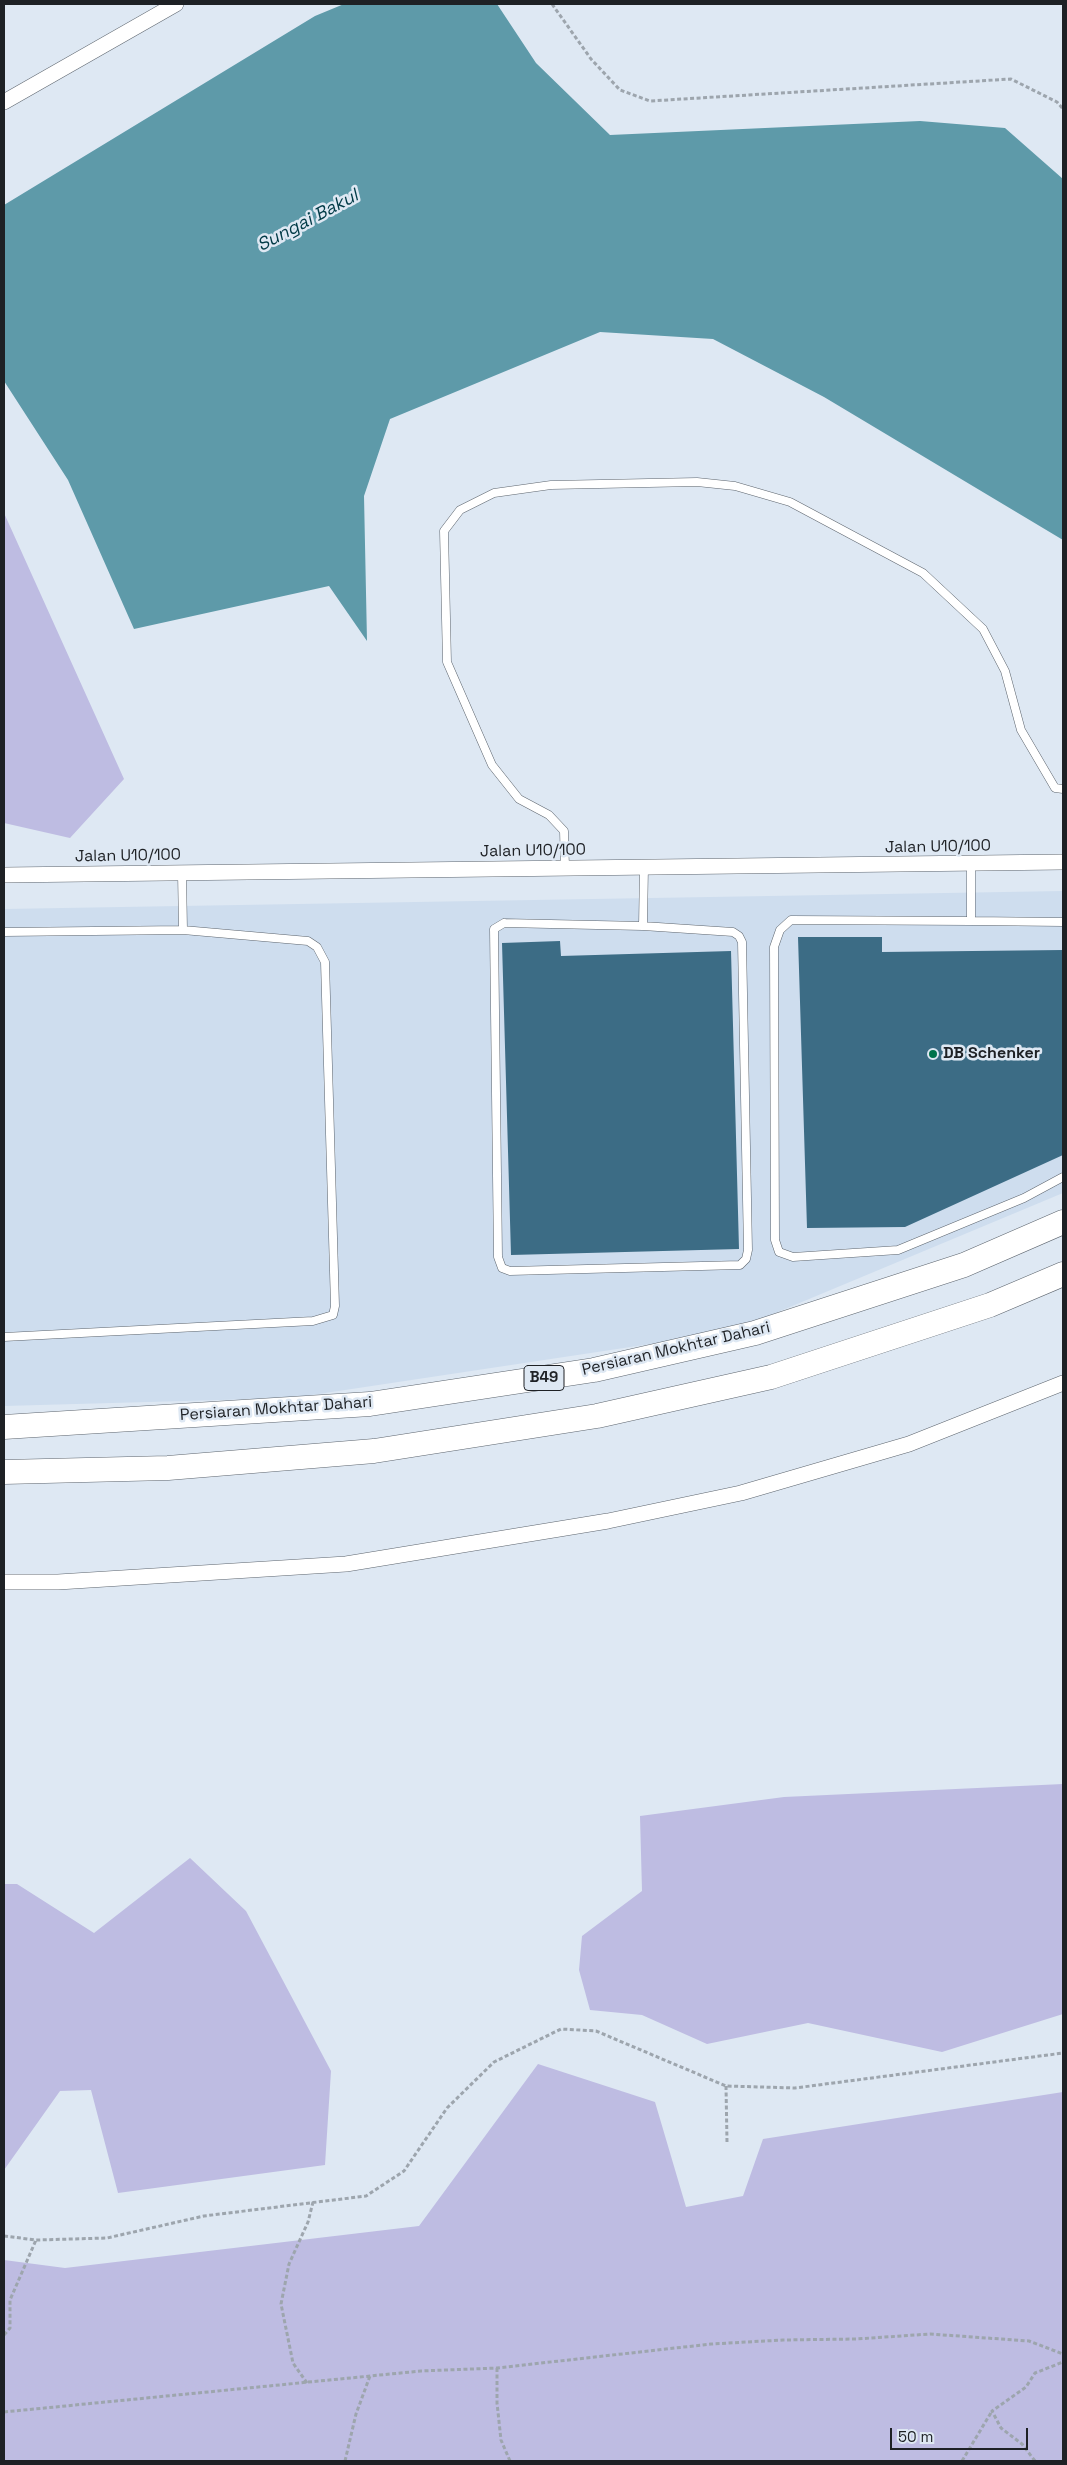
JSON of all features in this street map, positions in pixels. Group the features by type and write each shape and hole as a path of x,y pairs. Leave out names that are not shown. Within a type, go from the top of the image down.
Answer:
{"main road":[{"name":"Persiaran Mokhtar Dahari","path":"4,1427 370,1404 594,1370 755,1333 964,1265 1063,1222"},
{"path":"4,1472 168,1468 374,1451 597,1416 771,1377 990,1305 1063,1274"}],"street":[{"path":"4,102 176,4"},
{"name":"Jalan U10/100","path":"4,875 971,865 1063,862"},
{"path":"4,1582 58,1582 346,1564 608,1522 741,1493 909,1444 1063,1383"}],"lane":[{"path":"565,868 564,831 549,815 519,799 492,765 447,662 444,531 460,510 494,493 551,485 697,482 735,486 790,502 923,573 983,630 1005,672 1021,730 1055,788 1063,789"},
{"path":"971,865 971,921"},
{"path":"643,926 644,867"},
{"path":"182,873 183,930"},
{"path":"1063,922 791,920 780,930 774,947 775,1240 779,1252 792,1256 898,1250 1024,1198 1063,1177"},
{"path":"504,923 643,926 733,932 742,942 748,1240 746,1259 740,1265 510,1271 502,1268 498,1257 494,929 504,923"},
{"path":"4,932 183,930 308,941 317,947 326,962 335,1306 333,1315 313,1321 4,1337"}],"path":[{"path":"552,4 591,59 620,90 650,101 1010,79 1057,102 1063,109"},
{"path":"4,2236 36,2240 107,2238 204,2216 366,2196 404,2171 447,2108 494,2062 561,2029 596,2031 726,2086 795,2088 1063,2053"},
{"path":"726,2086 727,2142"},
{"path":"307,2383 293,2363 281,2304 289,2264 308,2222 312,2202"},
{"path":"4,2335 10,2328 10,2300 36,2240"},
{"path":"4,2412 370,2376 497,2368 711,2344 930,2334 1029,2341 1063,2354"},
{"path":"962,2461 975,2435 992,2410 1026,2386 1034,2373 1063,2362"},
{"path":"497,2368 497,2403 501,2440 510,2461"},
{"path":"345,2461 356,2414 370,2376"},
{"path":"992,2410 1001,2428 1022,2444 1035,2461"}],"shaded area":[{"path":"4,513 124,779 70,838 4,823"},
{"path":"1063,891 1063,1193 730,1332 292,1398 4,1406 4,909"},
{"path":"1063,1784 1063,2014 942,2052 808,2023 707,2044 642,2015 590,2010 579,1970 582,1936 642,1891 640,1816 784,1797"},
{"path":"190,1858 246,1911 331,2071 325,2165 118,2193 91,2090 60,2091 4,2170 4,1884 17,1884 94,1933"},
{"path":"538,2064 655,2102 686,2207 743,2196 763,2139 1063,2092 1063,2461 4,2461 4,2260 65,2268 419,2226"}],"water":[{"name":"Sungai Bakul","path":"344,4 497,4 536,63 610,135 920,121 1005,128 1063,179 1063,540 824,397 713,339 600,332 390,419 364,496 367,641 329,586 134,629 68,480 4,381 4,205 315,16"}],"building":[{"name":"DB Schenker","path":"798,937 882,937 882,952 1063,950 1063,1155 905,1227 807,1228"},
{"path":"560,941 561,956 731,951 739,1249 511,1255 502,943"}],"place":[{"name":"DB Schenker","path":"933,1054"}]}
